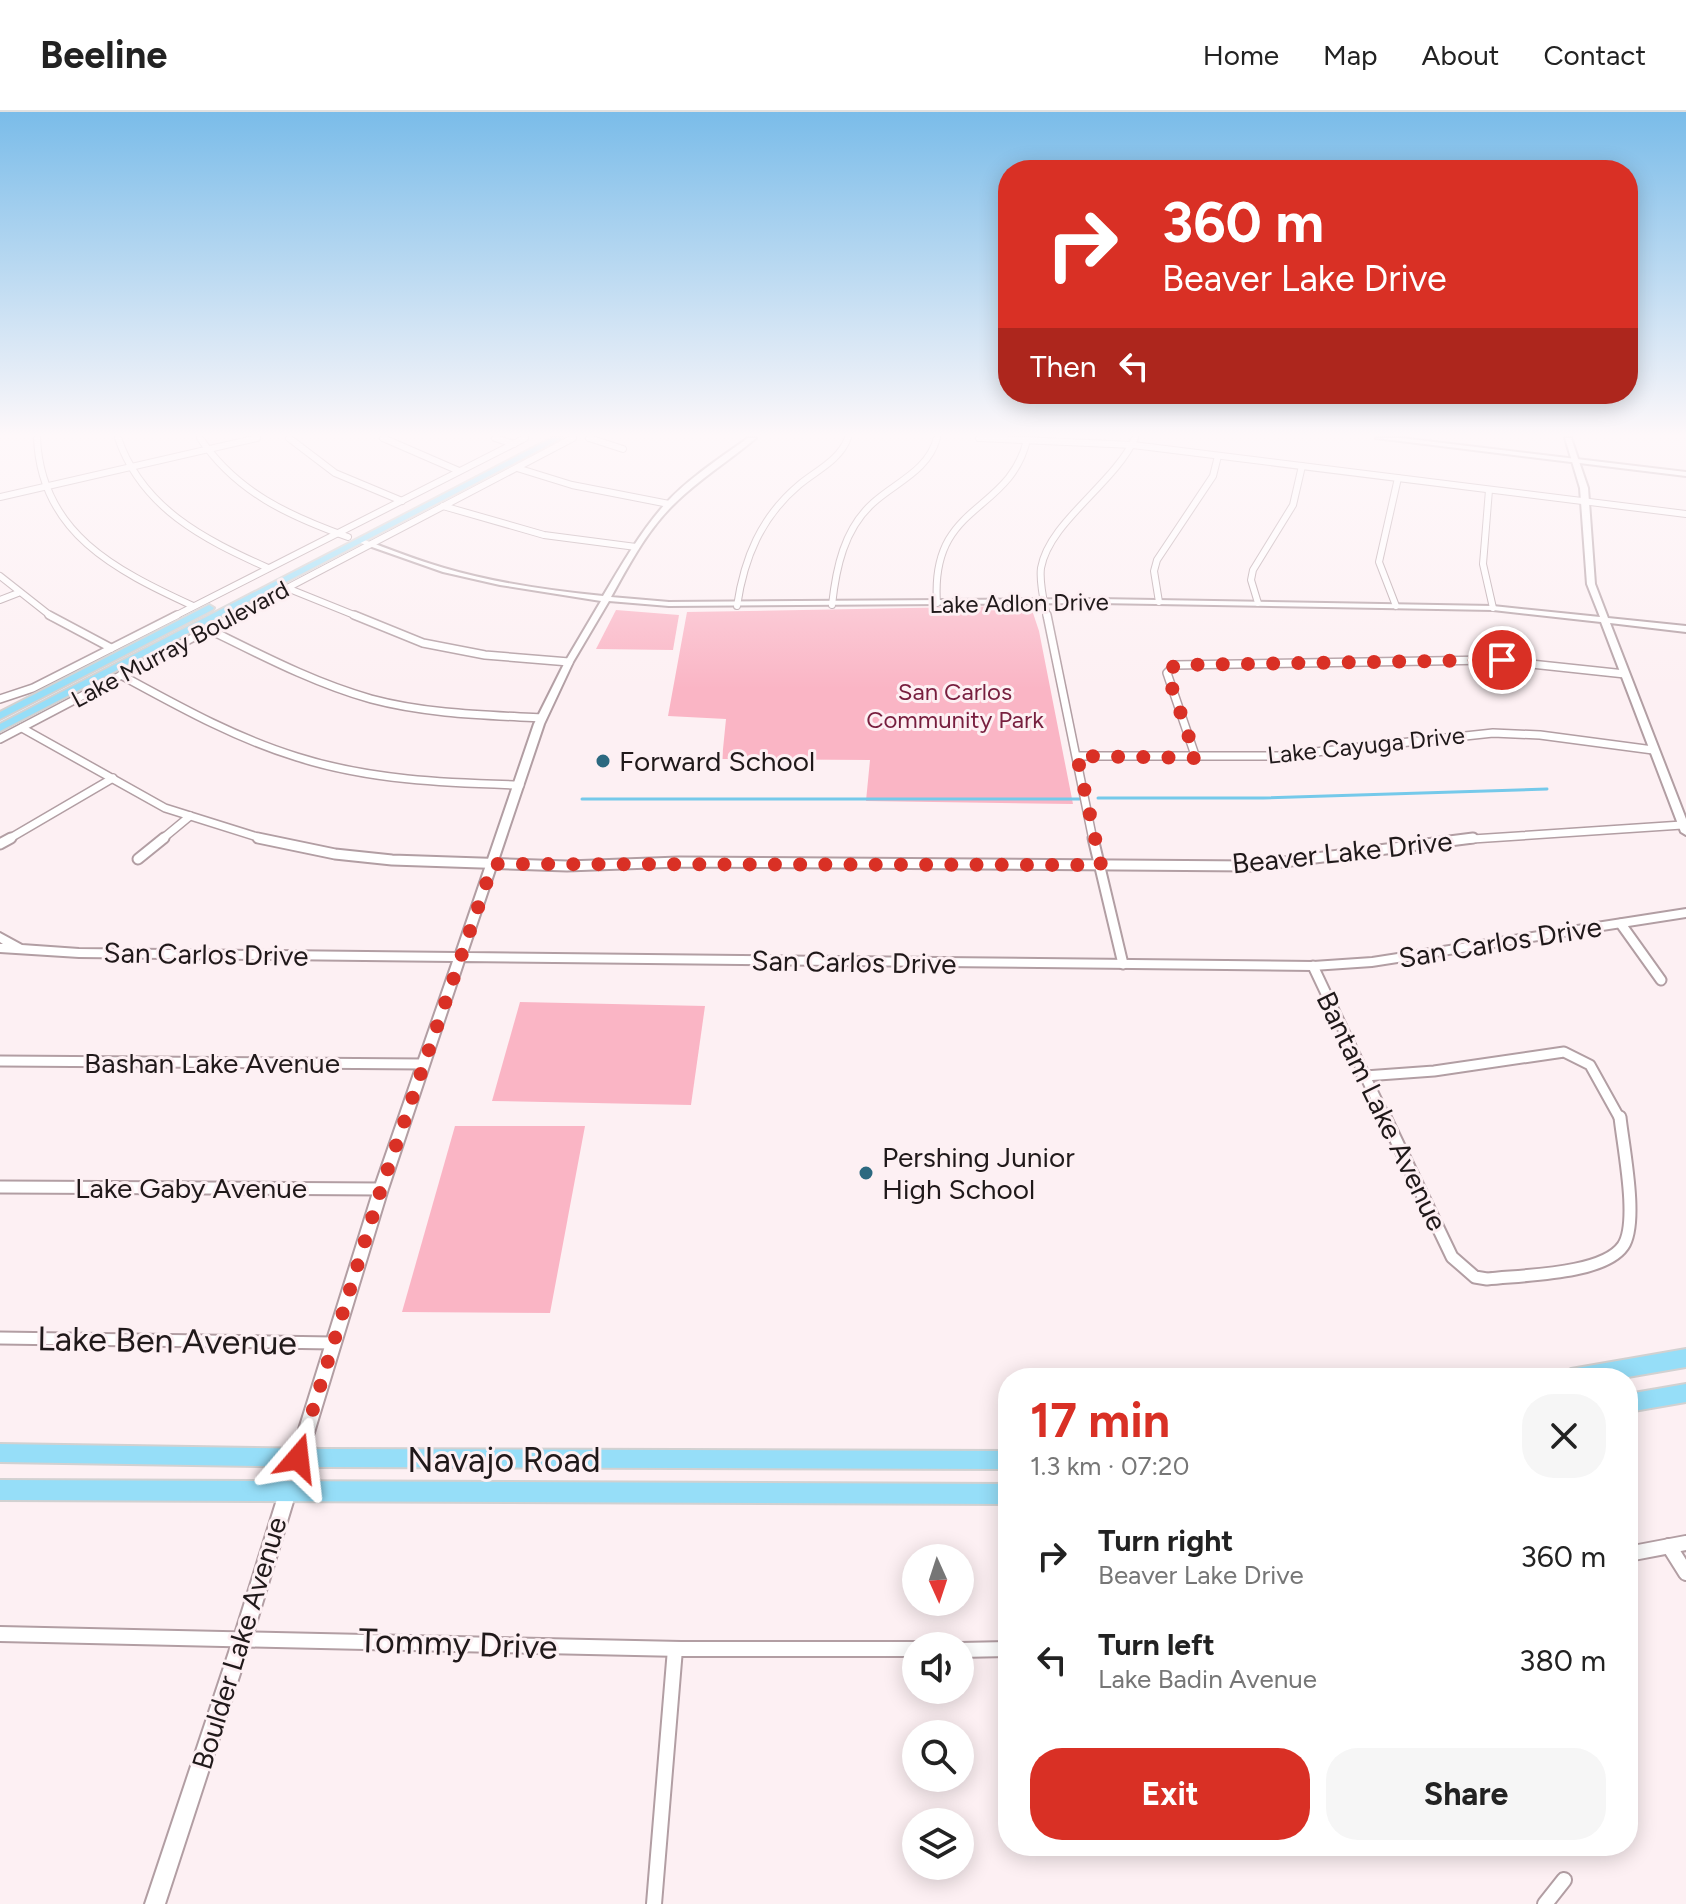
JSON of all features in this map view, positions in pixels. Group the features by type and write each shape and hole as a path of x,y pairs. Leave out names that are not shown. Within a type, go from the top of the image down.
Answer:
{"main road":[{"name":"Lake Murray Boulevard","path":"0,716 342,535 378,522"},
{"name":"Lake Murray Boulevard","path":"0,728 340,551 364,543 403,522"},
{"path":"364,543 367,527"},
{"path":"340,551 342,535"},
{"path":"1628,1368 1686,1358"},
{"path":"1638,1401 1686,1393"},
{"name":"Navajo Road","path":"0,1453 298,1458 998,1460"},
{"name":"Navajo Road","path":"0,1490 286,1494 998,1494"}],"street":[{"path":"67,522 94,549 137,579 193,606"},
{"path":"182,522 225,549 268,568"},
{"path":"313,522 342,535"},
{"name":"Lake Murray Boulevard","path":"0,699 33,688 366,522"},
{"name":"Lake Murray Boulevard","path":"0,739 287,588 364,543 410,522"},
{"path":"497,522 544,535 636,547"},
{"name":"Boulder Lake Avenue","path":"155,1904 243,1637 381,1189 542,718 569,662 636,547 655,522"},
{"path":"737,606 744,561 765,522"},
{"path":"832,605 837,562 859,522"},
{"path":"937,603 938,560 943,546 961,522"},
{"path":"1070,522 1055,537 1042,561 1044,602 1123,964"},
{"path":"1159,602 1154,571 1157,560 1183,522"},
{"path":"1258,603 1251,580 1253,570 1283,522"},
{"path":"1388,522 1379,562 1396,606"},
{"path":"1486,522 1482,584 1493,608"},
{"path":"1586,522 1591,584 1602,619 1684,828"},
{"name":"Lake Adlon Drive","path":"364,543 478,579 607,599 737,606 1159,602 1493,608 1686,629"},
{"path":"0,576 50,616 111,648"},
{"path":"287,588 423,643 475,654 569,662"},
{"path":"0,600 18,593"},
{"path":"208,629 327,684 370,699 464,715 542,718"},
{"path":"1196,758 1167,673 1168,669 1181,664 1493,660 1625,674"},
{"path":"121,675 253,741 322,765 397,778 520,785"},
{"name":"Beaver Lake Drive","path":"22,728 165,808 248,835 335,854 493,864 1252,866 1503,834 1684,828"},
{"name":"Lake Cayuga Drive","path":"1077,756 1278,756 1493,733 1540,735 1653,750"},
{"path":"0,844 113,778"},
{"path":"138,859 190,816"},
{"name":"San Carlos Drive","path":"0,948 79,953 1313,966 1372,962 1686,913"},
{"path":"1621,924 1661,980"},
{"name":"San Carlos Drive","path":"0,937 18,948"},
{"name":"Bantam Lake Avenue","path":"1313,966 1362,1076 1452,1257 1475,1277 1487,1279 1593,1266 1619,1252 1628,1236 1630,1217 1620,1114 1590,1065 1564,1052 1434,1071 1362,1076"},
{"name":"Bashan Lake Avenue","path":"0,1061 424,1064"},
{"name":"Lake Gaby Avenue","path":"0,1187 381,1189"},
{"name":"Lake Ben Avenue","path":"0,1338 333,1343"},
{"path":"1638,1552 1686,1543"},
{"path":"1669,1546 1686,1573"},
{"name":"Tommy Drive","path":"0,1634 675,1649 902,1649"},
{"path":"654,1904 675,1649"},
{"path":"974,1650 998,1649"},
{"path":"1545,1904 1564,1880"}],"green space":[{"name":"San Carlos Community Park","path":"1025,606 1032,610 1039,631 1073,804 866,801 870,760 722,759 726,719 668,716 687,612"},
{"path":"616,610 679,615 673,650 596,649"},
{"path":"520,1002 705,1006 691,1105 492,1101"},
{"path":"455,1126 585,1126 550,1313 402,1312"}],"waterway":[{"path":"1098,798 1263,798 1547,789"},
{"path":"582,799 1079,799"}],"place":[{"name":"Forward School","path":"603,761"},
{"name":"Pershing Junior High School","path":"866,1173"}],"route":[{"path":"298,1458 381,1189 493,864 567,866 831,862 1101,865 1081,788 1077,756 1196,758 1167,673 1175,665 1502,660"}]}
